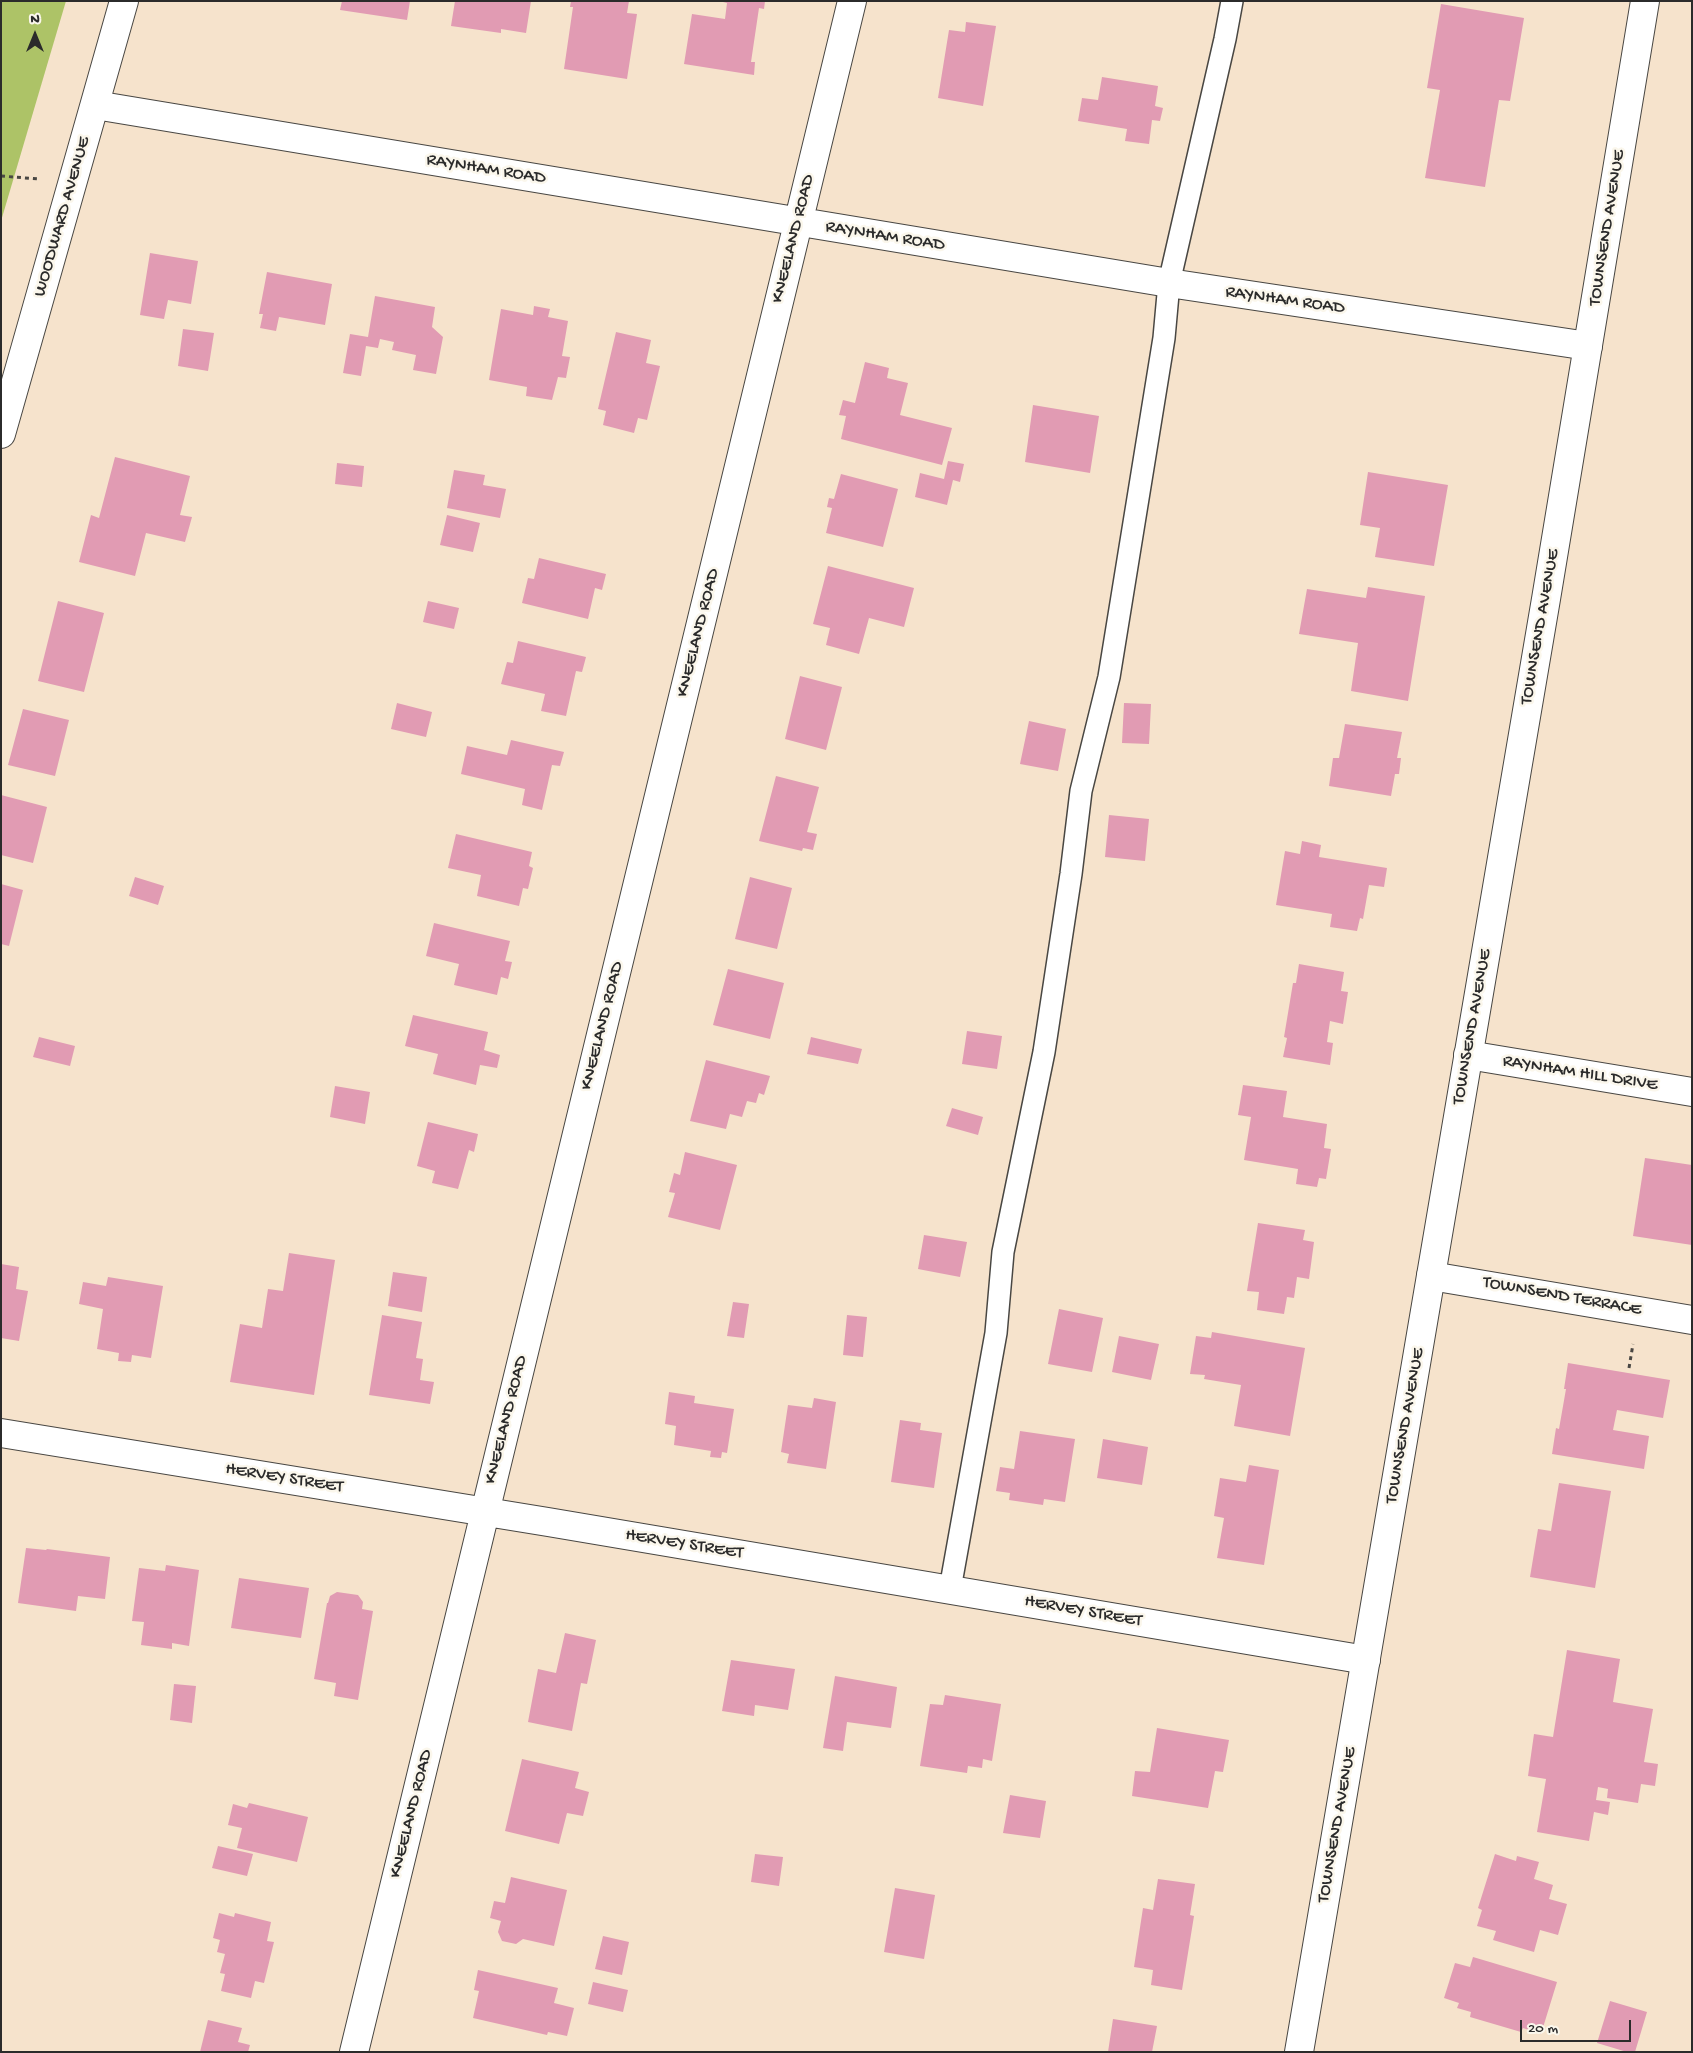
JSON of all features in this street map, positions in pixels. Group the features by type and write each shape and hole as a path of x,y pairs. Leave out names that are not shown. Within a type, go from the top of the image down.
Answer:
{"street":[{"name":"WOODWARD AVENUE","path":"1,434 124,1"},
{"name":"KNEELAND ROAD","path":"354,2052 852,1"},
{"name":"TOWNSEND AVENUE","path":"1299,2052 1645,1"},
{"name":"RAYNHAM ROAD","path":"95,105 1169,283 1588,346"},
{"name":"RAYNHAM HILL DRIVE","path":"1468,1056 1692,1092"},
{"name":"TOWNSEND TERRACE","path":"1431,1276 1692,1320"},
{"name":"HERVEY STREET","path":"1,1433 485,1511 1366,1660"}],"lane":[{"path":"950,1589 996,1333 1002,1252 1044,1052 1071,874 1081,791 1109,677 1164,338 1169,283 1225,40 1232,1"}],"green space":[{"path":"1,1 66,1 1,221"}],"building":[{"path":"342,1 410,1 407,20 340,10"},
{"path":"455,1 531,1 526,33 501,29 501,33 451,26"},
{"path":"571,1 629,1 627,13 637,14 627,79 564,69 573,7 570,7"},
{"path":"719,1 765,1 764,9 759,8 751,62 755,62 754,75 684,64 692,14 725,19 727,3"},
{"path":"1441,4 1524,18 1510,101 1499,100 1485,187 1425,178 1440,90 1427,88"},
{"path":"966,22 996,26 983,106 938,98 949,30 965,32"},
{"path":"1102,77 1158,86 1155,106 1163,108 1160,121 1152,120 1149,144 1125,141 1127,129 1078,121 1082,98 1098,100"},
{"path":"150,253 198,261 191,304 168,300 164,319 140,315"},
{"path":"267,272 332,284 325,325 279,317 276,331 260,328 263,314 259,314"},
{"path":"375,296 435,307 432,327 443,337 436,374 413,370 416,355 392,350 394,342 380,339 378,348 366,346 361,376 343,373 350,334 368,337"},
{"path":"534,306 550,309 548,317 568,321 562,356 570,357 566,378 558,377 552,400 526,396 527,387 489,380 501,309 533,315"},
{"path":"183,329 214,333 208,371 178,366"},
{"path":"616,332 651,340 646,363 660,366 647,420 638,418 634,433 603,425 606,411 598,409"},
{"path":"865,362 889,368 887,378 908,383 900,415 952,428 942,465 841,439 846,416 839,415 843,400 855,403"},
{"path":"1033,405 1099,416 1090,473 1025,462"},
{"path":"115,457 190,476 180,515 192,517 185,542 146,533 135,576 79,562 91,515 99,518"},
{"path":"948,461 964,464 960,482 953,480 947,505 915,497 920,473 944,479"},
{"path":"337,463 364,466 362,487 335,484"},
{"path":"454,470 485,475 483,485 506,489 500,518 447,508"},
{"path":"1368,472 1448,485 1434,566 1375,557 1380,528 1360,525"},
{"path":"841,474 898,489 883,547 826,533 832,508 827,507 829,498 834,499"},
{"path":"447,515 480,523 473,552 440,545"},
{"path":"539,558 606,574 602,590 595,588 588,619 522,603 528,578 534,579"},
{"path":"828,566 914,588 904,627 869,618 859,654 826,645 830,628 813,624"},
{"path":"1368,587 1425,596 1408,701 1351,691 1358,643 1299,634 1307,589 1366,598"},
{"path":"58,601 104,613 84,692 38,681"},
{"path":"428,601 459,608 454,629 423,622"},
{"path":"518,641 586,657 582,672 576,671 566,716 541,711 545,694 501,684 507,662 513,663"},
{"path":"800,676 842,687 826,750 785,739"},
{"path":"397,703 432,712 426,737 391,729"},
{"path":"1124,703 1151,704 1149,744 1122,743"},
{"path":"23,709 69,720 55,776 8,765"},
{"path":"1029,721 1066,729 1058,771 1020,764"},
{"path":"1345,724 1402,732 1397,758 1401,758 1399,774 1395,774 1391,796 1329,786 1333,758 1339,758"},
{"path":"511,740 564,752 560,766 552,765 542,810 522,805 525,789 461,774 467,746 507,755"},
{"path":"776,776 819,787 807,832 817,834 813,850 803,848 802,851 759,841"},
{"path":"1,795 47,807 33,863 1,855"},
{"path":"1109,815 1149,819 1145,861 1105,857"},
{"path":"456,834 532,852 529,866 533,868 528,889 523,888 519,906 477,896 481,875 448,868"},
{"path":"1302,841 1321,845 1319,857 1387,868 1384,887 1369,885 1363,919 1360,918 1357,931 1330,927 1332,914 1276,905 1285,851 1300,854"},
{"path":"135,877 164,886 158,905 129,896"},
{"path":"750,877 792,888 777,949 735,939"},
{"path":"1,884 23,890 9,946 1,944"},
{"path":"434,923 510,941 505,961 512,962 508,979 501,977 497,995 454,985 459,964 426,956"},
{"path":"1299,964 1344,972 1341,991 1348,992 1343,1024 1330,1021 1327,1042 1333,1043 1330,1065 1283,1057 1287,1038 1284,1037 1293,983 1296,983"},
{"path":"728,969 784,983 770,1039 713,1025"},
{"path":"413,1015 488,1032 484,1050 500,1055 497,1068 480,1065 476,1085 433,1074 438,1054 405,1046"},
{"path":"967,1031 1002,1036 997,1069 962,1064"},
{"path":"39,1037 75,1046 70,1066 33,1057"},
{"path":"811,1037 862,1049 858,1064 807,1054"},
{"path":"706,1060 770,1076 764,1095 759,1093 756,1103 747,1101 742,1117 730,1114 726,1129 690,1121"},
{"path":"1243,1085 1287,1091 1283,1117 1327,1124 1324,1148 1331,1149 1326,1179 1319,1178 1317,1187 1296,1184 1298,1169 1244,1160 1251,1117 1238,1115"},
{"path":"335,1086 370,1092 365,1124 330,1117"},
{"path":"952,1108 983,1117 978,1135 946,1126"},
{"path":"428,1122 478,1134 474,1152 469,1150 458,1189 432,1183 435,1171 417,1166"},
{"path":"685,1152 737,1165 720,1230 668,1217 675,1193 669,1192 674,1173 680,1175"},
{"path":"1645,1158 1692,1165 1692,1245 1633,1236"},
{"path":"1258,1223 1305,1230 1303,1240 1314,1242 1309,1279 1297,1277 1294,1298 1287,1297 1284,1314 1257,1310 1259,1292 1247,1291"},
{"path":"924,1235 967,1242 960,1277 918,1269"},
{"path":"289,1253 335,1260 314,1395 230,1382 240,1324 262,1328 268,1289 283,1291"},
{"path":"1,1264 19,1267 16,1289 28,1291 19,1341 1,1338"},
{"path":"393,1272 427,1277 422,1312 388,1306"},
{"path":"108,1277 163,1286 151,1358 132,1355 131,1362 118,1361 119,1353 97,1349 103,1309 79,1304 83,1282 106,1286"},
{"path":"733,1302 749,1304 744,1338 727,1336"},
{"path":"1059,1309 1103,1318 1092,1372 1048,1364"},
{"path":"382,1315 422,1322 416,1358 423,1359 420,1380 434,1382 430,1404 369,1395"},
{"path":"847,1315 867,1317 863,1357 843,1355"},
{"path":"1212,1332 1305,1348 1290,1436 1234,1426 1241,1385 1204,1379 1205,1375 1190,1374 1196,1336 1211,1338"},
{"path":"1119,1336 1159,1344 1151,1380 1112,1372"},
{"path":"1568,1363 1670,1380 1663,1418 1617,1410 1613,1430 1649,1436 1644,1469 1552,1454 1556,1428 1559,1429 1566,1389 1564,1389"},
{"path":"669,1392 695,1396 694,1403 734,1409 727,1453 722,1452 721,1458 710,1457 711,1451 674,1445 676,1426 665,1424"},
{"path":"814,1398 836,1402 826,1469 787,1463 789,1454 781,1452 788,1405 812,1408"},
{"path":"900,1420 921,1423 920,1430 942,1433 934,1488 891,1482"},
{"path":"1020,1431 1075,1439 1065,1502 1044,1499 1043,1505 1009,1500 1010,1493 996,1491 1000,1467 1014,1469"},
{"path":"1103,1439 1148,1447 1142,1485 1097,1478"},
{"path":"1249,1465 1279,1470 1264,1565 1217,1558 1224,1518 1214,1516 1220,1478 1246,1482"},
{"path":"1559,1483 1611,1491 1595,1588 1530,1577 1538,1529 1551,1531"},
{"path":"26,1548 110,1557 105,1599 78,1596 76,1611 18,1603"},
{"path":"166,1565 199,1570 189,1646 172,1643 172,1649 141,1645 144,1622 132,1621 139,1568 165,1571"},
{"path":"239,1578 309,1588 301,1638 231,1628"},
{"path":"337,1592 358,1595 363,1602 362,1609 373,1611 358,1700 334,1696 336,1683 314,1679 327,1603 330,1596"},
{"path":"565,1633 596,1640 587,1684 581,1683 572,1731 528,1722 538,1669 556,1673"},
{"path":"1567,1650 1620,1659 1613,1702 1653,1709 1644,1762 1658,1764 1655,1786 1641,1784 1638,1803 1607,1798 1608,1789 1598,1787 1596,1800 1610,1802 1608,1815 1594,1812 1589,1841 1537,1832 1546,1779 1528,1776 1534,1734 1553,1737"},
{"path":"731,1660 795,1669 788,1710 755,1705 754,1716 722,1711"},
{"path":"835,1676 897,1687 891,1728 847,1722 843,1751 823,1748"},
{"path":"174,1684 196,1686 192,1723 170,1720"},
{"path":"945,1695 1001,1704 992,1761 983,1759 982,1768 968,1766 967,1773 920,1766 930,1704 943,1705"},
{"path":"1157,1728 1229,1740 1223,1772 1215,1771 1208,1808 1132,1796 1135,1771 1150,1772"},
{"path":"522,1759 579,1772 575,1788 589,1792 583,1816 567,1813 559,1844 505,1831"},
{"path":"1010,1795 1046,1801 1040,1838 1003,1833"},
{"path":"249,1803 308,1817 297,1862 237,1848 242,1828 228,1825 233,1804 247,1808"},
{"path":"218,1846 253,1854 247,1876 212,1868"},
{"path":"755,1854 783,1857 779,1886 751,1882"},
{"path":"1495,1854 1516,1861 1517,1856 1539,1862 1534,1879 1553,1885 1549,1899 1567,1904 1558,1935 1540,1930 1534,1952 1493,1940 1496,1931 1477,1926 1482,1910 1478,1908"},
{"path":"511,1877 567,1890 554,1946 523,1939 516,1944 502,1941 498,1932 501,1921 490,1918 494,1901 505,1903"},
{"path":"1158,1879 1195,1884 1190,1915 1194,1916 1182,1990 1151,1985 1153,1970 1134,1967 1143,1908 1153,1910"},
{"path":"895,1888 935,1895 924,1959 884,1952"},
{"path":"219,1913 234,1917 235,1913 271,1922 267,1941 274,1942 264,1983 255,1981 251,1998 221,1991 225,1974 220,1973 225,1954 217,1952 220,1940 213,1938"},
{"path":"603,1936 629,1942 622,1975 595,1969"},
{"path":"1473,1957 1557,1982 1541,2034 1523,2028 1521,2032 1470,2017 1471,2012 1457,2008 1459,2003 1444,1998 1455,1963 1470,1967"},
{"path":"478,1970 558,1988 554,2003 574,2008 567,2036 548,2032 547,2035 473,2018 479,1991 474,1990"},
{"path":"593,1982 628,1990 623,2012 588,2004"},
{"path":"1610,2001 1647,2012 1635,2052 1627,2052 1597,2043"},
{"path":"1113,2019 1157,2026 1152,2052 1108,2052"},
{"path":"208,2020 242,2028 238,2042 250,2045 248,2052 200,2052"}]}
